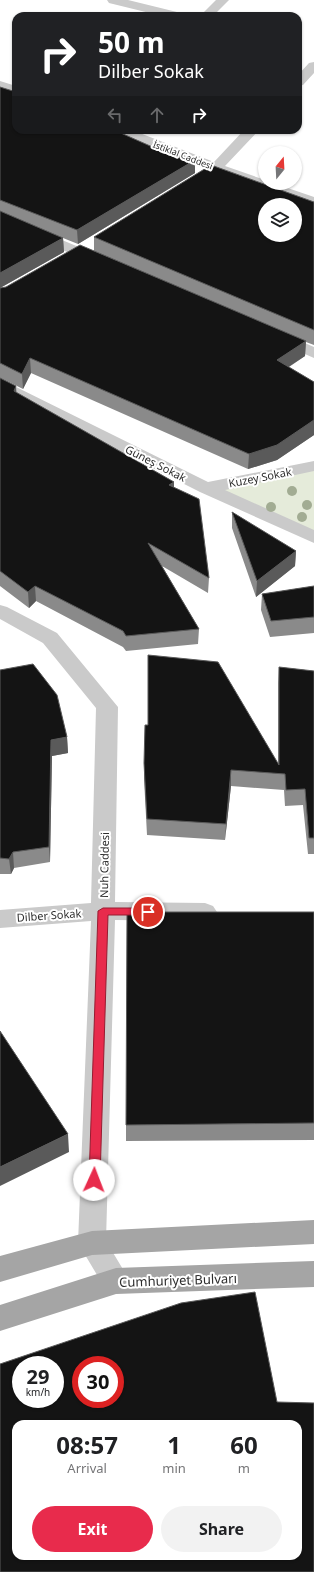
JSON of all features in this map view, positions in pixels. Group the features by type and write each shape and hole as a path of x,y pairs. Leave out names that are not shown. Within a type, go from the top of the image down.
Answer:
{"main road":[{"path":"0,1269 92,1243 314,1232"},
{"name":"Cumhuriyet Bulvarı","path":"0,1318 116,1282 314,1274"}],"street":[{"path":"113,0 161,12"},
{"path":"210,12 223,0"},
{"path":"302,78 314,66"},
{"path":"0,85 12,90"},
{"name":"İstiklal Caddesi","path":"130,134 216,168 314,202"},
{"path":"177,192 216,168 248,134"},
{"path":"0,218 116,268"},
{"path":"263,330 314,352"},
{"name":"Güneş Sokak","path":"0,384 206,488 314,538"},
{"name":"Kuzey Sokak","path":"206,488 314,466"},
{"name":"Nuh Caddesi","path":"0,611 50,638 107,707 103,911 92,1243"},
{"name":"Dilber Sokak","path":"0,919 103,911 228,913"},
{"path":"92,1243 116,1282"}],"green space":[{"path":"314,466 314,537 206,488"}],"building":[{"path":"0,87 12,91 12,134 123,134 157,149 161,147 195,160 77,230 0,200"},
{"path":"211,165 258,182 258,190 281,190 314,202 314,330 94,237"},
{"path":"0,211 63,238 0,273"},
{"path":"80,245 306,341 277,360 314,382 314,420 277,445 249,454 30,358 22,374 0,363 0,288 6,287"},
{"path":"0,378 16,386 14,391 174,482 169,485 199,499 209,578 148,543 199,629 126,636 123,631 35,586 28,592 0,571"},
{"path":"232,512 296,551 257,581"},
{"path":"314,586 314,617 271,621 262,594"},
{"path":"148,655 218,662 279,765 279,667 314,671 314,838 309,838 305,789 286,790 285,774 231,770 226,824 147,819 144,763 145,725 148,725"},
{"path":"33,664 57,695 67,737 51,740 49,847 13,852 9,859 0,858 0,670"},
{"path":"127,912 314,912 314,1123 126,1125"},
{"path":"0,1031 68,1134 0,1167"},
{"path":"255,1292 277,1402 314,1403 314,1572 0,1572 0,1364 12,1360 12,1408 64,1408 64,1356 24,1356 181,1303"}],"route":[{"path":"94,1180 103,911 148,912"}]}
